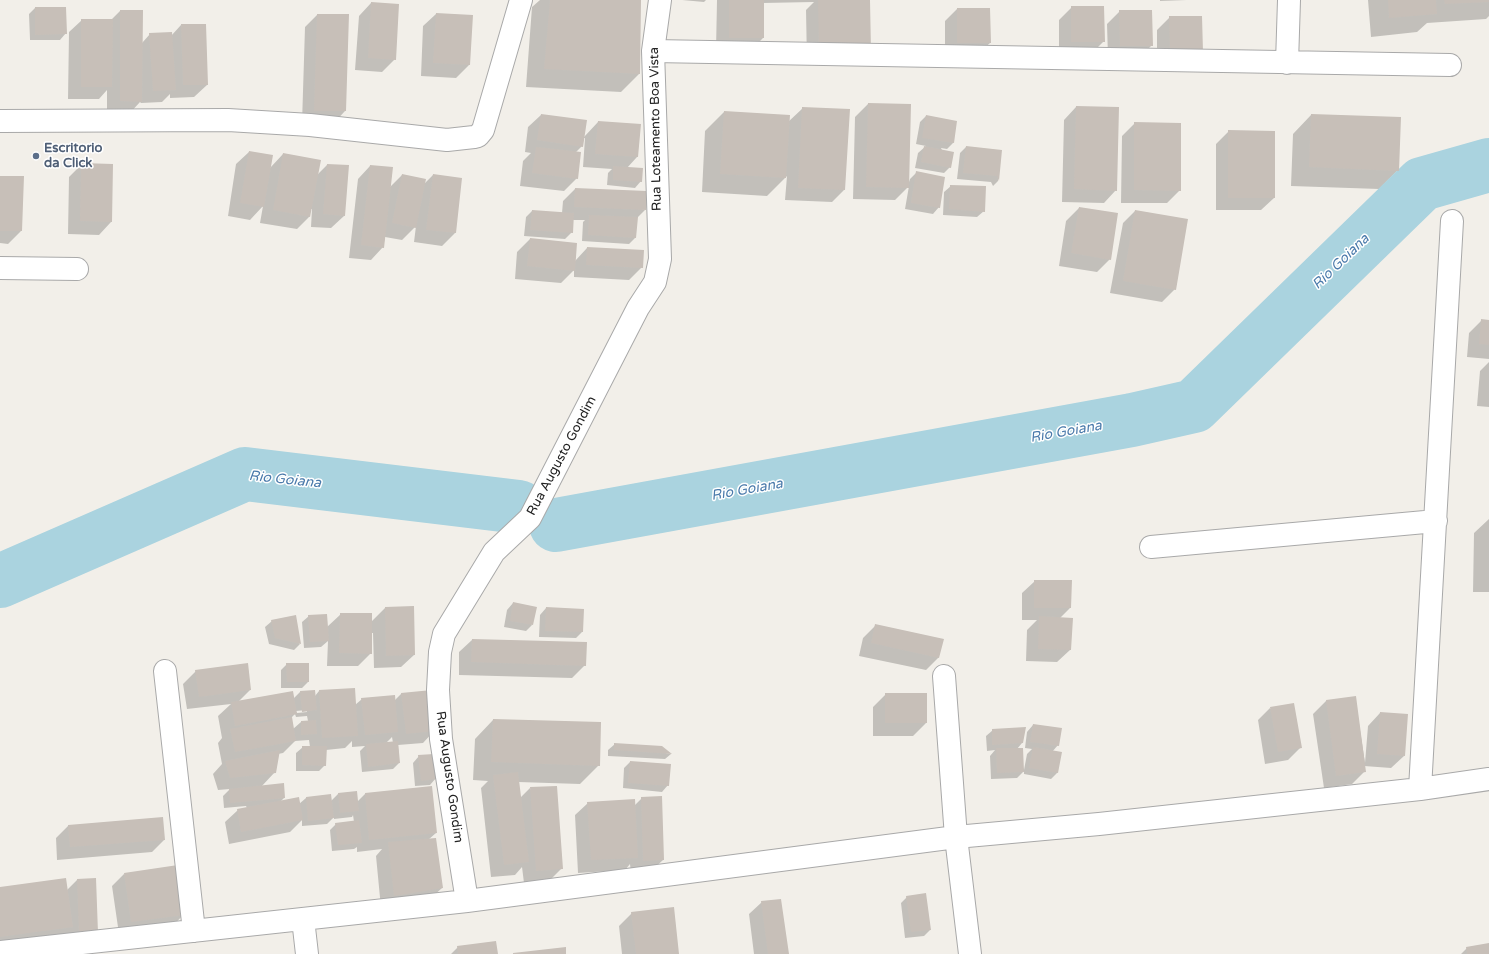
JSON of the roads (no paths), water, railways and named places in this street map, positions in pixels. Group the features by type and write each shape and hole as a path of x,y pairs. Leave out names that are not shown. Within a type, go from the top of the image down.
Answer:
{"street":[{"path":"0,121 228,120 310,125 447,140 478,136 485,125 521,0"},
{"name":"Rua Loteamento Boa Vista","path":"660,0 652,51 660,259"},
{"path":"1288,63 1289,0"},
{"path":"652,51 1450,65"},
{"path":"1420,789 1452,221"},
{"name":"Rua Augusto Gondim","path":"467,901 440,739 438,690 440,652 444,634 494,552 530,518 638,308 655,282 660,259"},
{"path":"0,268 77,269"},
{"path":"1152,547 1436,521"},
{"path":"165,671 194,931"},
{"path":"944,676 956,837 970,954"},
{"path":"0,952 467,901 956,837 1099,824 1420,789 1489,779"},
{"path":"303,919 307,954"}],"waterway":[{"name":"Rio Goiana","path":"556,525 1132,420 1194,406 1422,184 1489,165"},
{"name":"Rio Goiana","path":"0,581 245,474 519,507"}],"place":[{"name":"Escritorio da Click","path":"36,156"}]}
